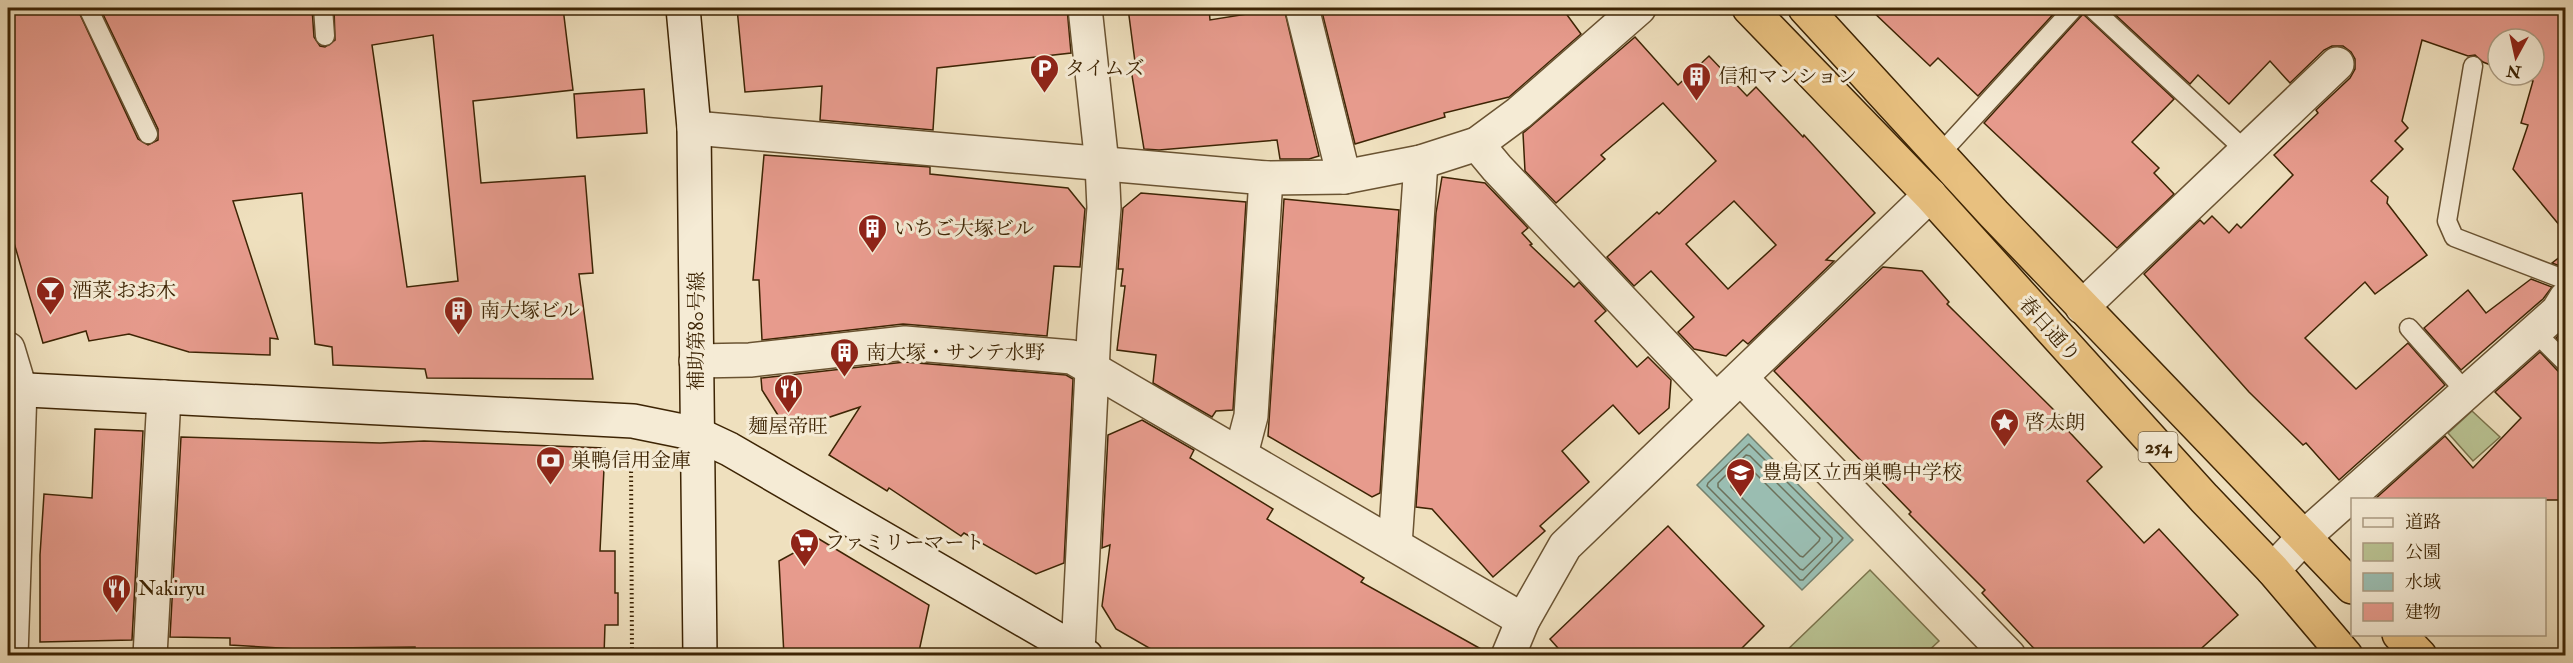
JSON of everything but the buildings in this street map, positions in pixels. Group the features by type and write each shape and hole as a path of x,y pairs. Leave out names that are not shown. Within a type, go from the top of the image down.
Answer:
{"highway":[{"name":"春日通り","path":"1749,8 1930,195 2272,570 2341,654"},
{"name":"春日通り","path":"1805,8 2082,307 2351,586"},
{"path":"2401,636 2420,656"}],"street":[{"name":"補助第80号線","path":"683,8 694,128 700,656"},
{"path":"14,389 633,421 697,434 757,464 1080,654 1093,369 1104,208 1102,164 1085,8"},
{"path":"1302,8 1344,177"},
{"path":"694,128 1266,178 1344,177 1420,162 1477,144 1519,114 1639,8"},
{"path":"2082,307 2337,64"},
{"path":"1477,144 1505,177 1716,400"},
{"path":"1395,545 1420,162"},
{"path":"1241,454 1251,416 1266,178"},
{"path":"1508,656 1523,620 1565,546 1930,195"},
{"path":"2272,570 2304,537 2558,311 2565,298"},
{"path":"696,361 750,360 905,343 1072,357 1523,620"},
{"path":"8,349 14,389 11,656"},
{"path":"1741,378 2009,656"},
{"path":"150,656 164,397"}],"lane":[{"path":"88,8 148,134"},
{"path":"323,8 326,36"},
{"path":"1940,154 2074,8"},
{"path":"2092,8 2246,151"},
{"path":"2473,66 2446,221 2454,237 2565,280"},
{"path":"2409,328 2466,392"},
{"path":"2534,331 2565,363"}],"path":[{"path":"632,656 630,482 633,421"}],"green space":[{"path":"2472,411 2500,437 2473,461 2448,433"},
{"path":"1870,570 1939,641 1924,655 1782,655"}],"water":[{"path":"1748,434 1853,540 1802,590 1697,485"}],"place":[{"name":"タイムズ","path":"1044,94"},
{"name":"信和マンション","path":"1697,102"},
{"name":"いちご大塚ビル","path":"873,254"},
{"name":"酒菜 おお木","path":"51,316"},
{"name":"南大塚ビル","path":"459,336"},
{"name":"南大塚・サンテ水野","path":"845,378"},
{"name":"麺屋帝旺","path":"788,414"},
{"name":"啓太朗","path":"2004,448"},
{"name":"巣鴨信用金庫","path":"550,486"},
{"name":"豊島区立西巣鴨中学校","path":"1741,498"},
{"name":"ファミリーマート","path":"804,568"},
{"name":"Nakiryu","path":"117,614"}]}
